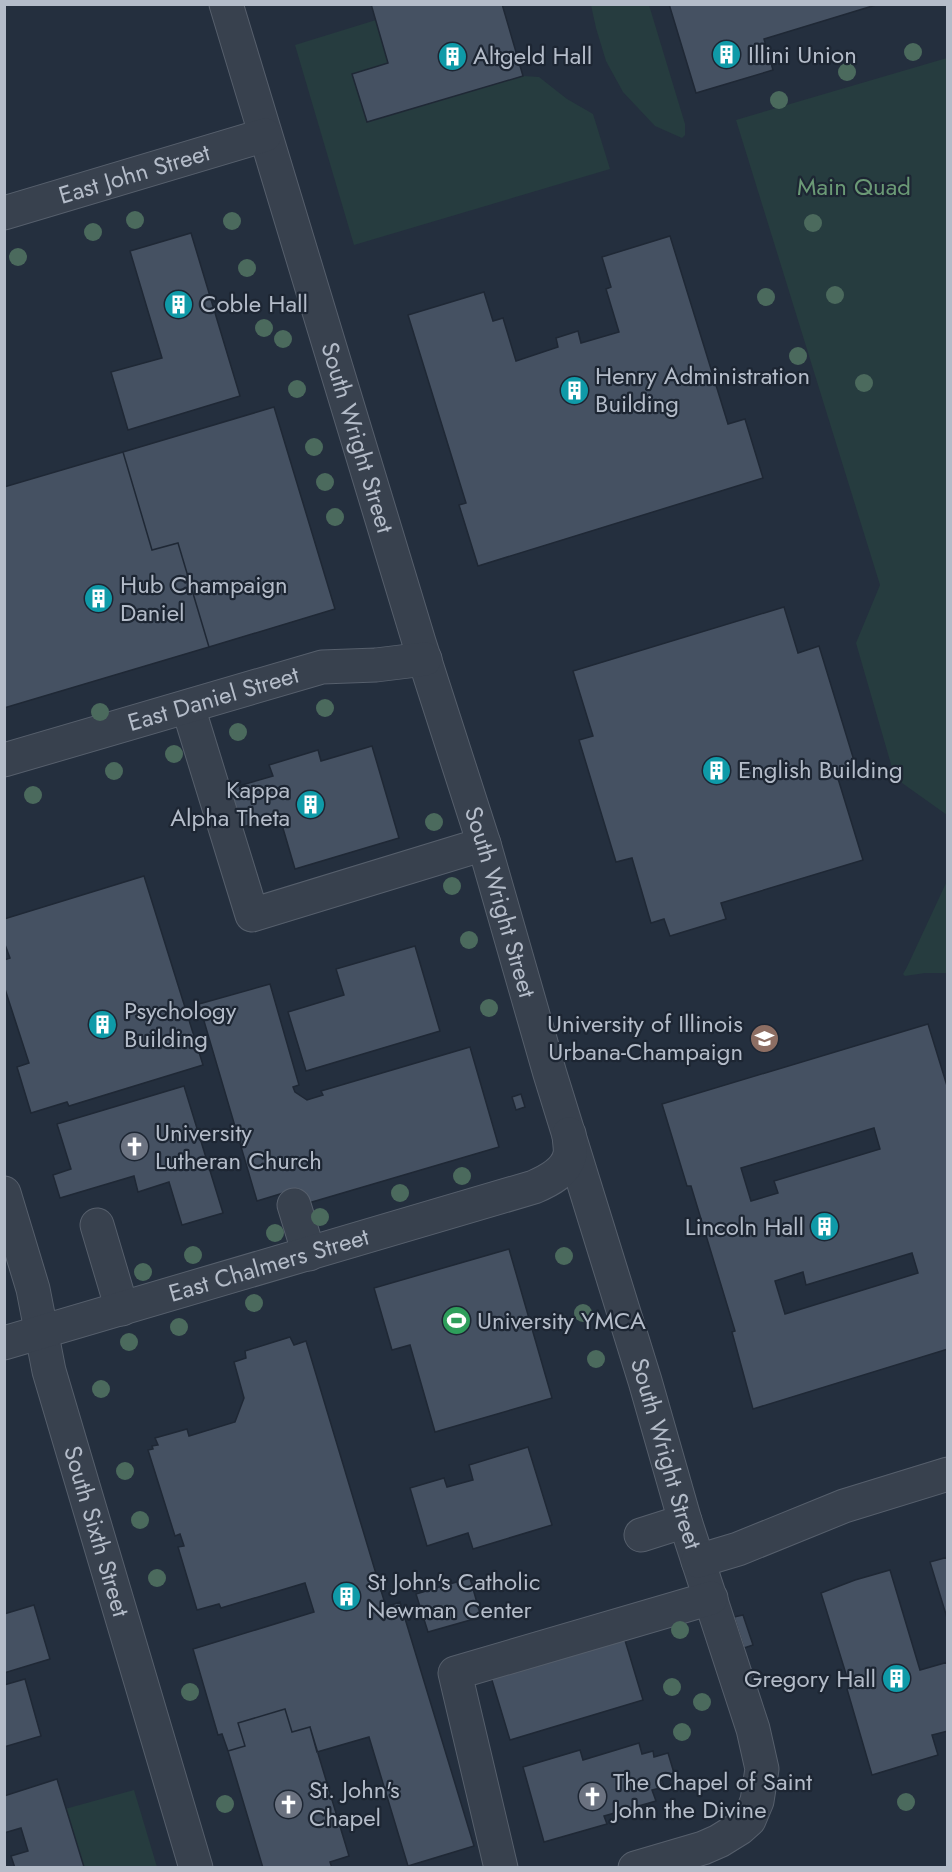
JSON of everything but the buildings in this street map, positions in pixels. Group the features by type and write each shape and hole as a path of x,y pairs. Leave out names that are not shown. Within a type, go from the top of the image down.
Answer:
{"street":[{"name":"South Wright Street","path":"226,4 425,659 484,844 685,1521 756,1739 762,1769 758,1801 749,1820 719,1841 635,1868"},
{"name":"East John Street","path":"4,213 265,135"},
{"name":"East Daniel Street","path":"4,760 322,668 425,659"},
{"path":"188,706 252,915 484,844"},
{"name":"East Chalmers Street","path":"4,1343 534,1187 550,1180 565,1166 570,1155 569,1134"},
{"name":"East Chalmers Street","path":"534,1187 548,1186 565,1189 591,1202"},
{"name":"South Sixth Street","path":"4,1193 33,1289 49,1371 196,1868"},
{"path":"294,1205 309,1254"},
{"path":"97,1226 122,1309"},
{"path":"698,1562 738,1549 844,1506 948,1474"},
{"path":"641,1535 685,1521"},
{"path":"501,1868 455,1673 711,1598"}],"green space":[{"path":"591,5 649,5 685,124 685,135 682,138 655,126 623,92 606,61"},
{"path":"376,20 388,63 352,74 367,122 523,76 539,77 567,99 593,114 610,169 354,245 295,45"},
{"name":"Main Quad","path":"948,58 947,815 895,778 856,643 880,585 736,120"},
{"path":"947,881 947,973 905,976 903,974"},
{"path":"134,1790 157,1867 62,1868 82,1861 65,1809"}],"place":[{"name":"Illini Union","path":"727,55"},
{"name":"Altgeld Hall","path":"452,56"},
{"name":"Coble Hall","path":"179,304"},
{"name":"Henry Administration Building","path":"574,390"},
{"name":"Hub Champaign Daniel","path":"99,599"},
{"name":"English Building","path":"717,770"},
{"name":"Kappa Alpha Theta","path":"311,804"},
{"name":"Psychology Building","path":"103,1025"},
{"name":"University of Illinois Urbana-Champaign","path":"764,1038"},
{"name":"University Lutheran Church","path":"134,1147"},
{"name":"Lincoln Hall","path":"825,1227"},
{"name":"University YMCA","path":"456,1321"},
{"name":"St John's Catholic Newman Center","path":"346,1596"},
{"name":"Gregory Hall","path":"897,1679"},
{"name":"The Chapel of Saint John the Divine","path":"592,1796"},
{"name":"St. John's Chapel","path":"288,1804"}]}
